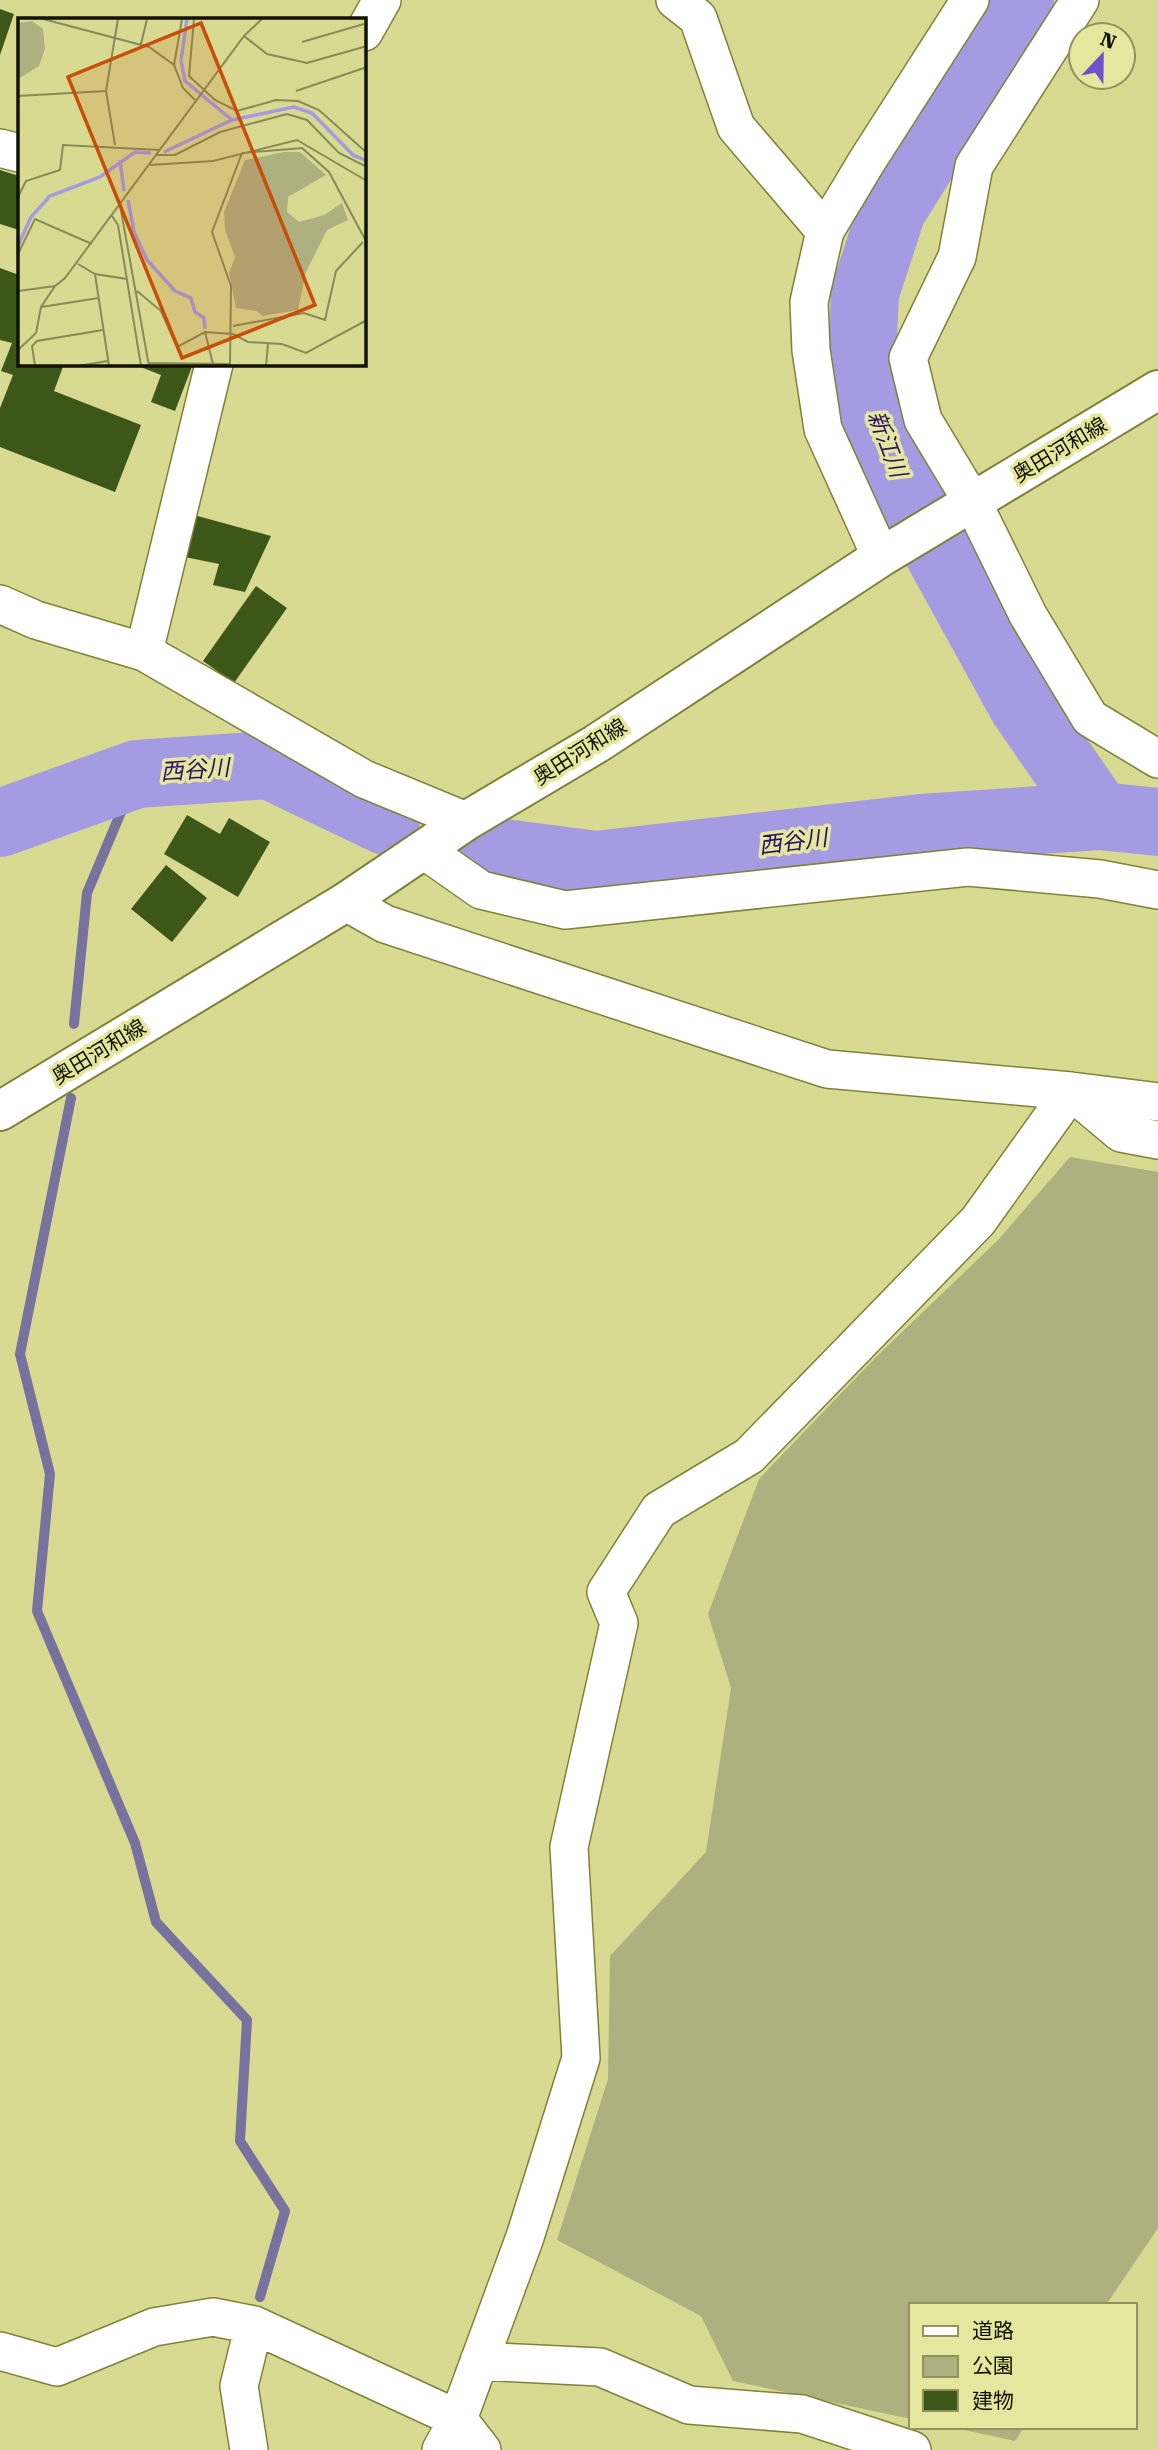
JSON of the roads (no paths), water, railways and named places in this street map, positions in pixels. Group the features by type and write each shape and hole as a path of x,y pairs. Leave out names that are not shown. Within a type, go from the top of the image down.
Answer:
{"main road":[{"name":"奥田河和線","path":"0,1111 346,902 466,821 596,744 881,558 1158,390"}],"street":[{"path":"366,29 383,0"},
{"path":"674,0 698,18 736,127 825,232"},
{"path":"881,558 822,429 811,350 809,302 825,232 970,0"},
{"path":"1080,0 974,166 957,257 908,358 923,420 972,503 1028,615 1090,719 1158,759"},
{"path":"0,148 18,153"},
{"path":"144,652 214,366"},
{"path":"0,604 36,620 144,652 364,779 466,821"},
{"path":"424,850 481,890 565,910 968,867 1100,879 1158,890"},
{"path":"346,902 385,924 827,1069 1071,1091 1158,1102"},
{"path":"1071,1091 1121,1133 1158,1140"},
{"path":"449,2435 525,2237 581,2058 569,1847 619,1623 606,1592 659,1510 749,1456 978,1221 1071,1091"},
{"path":"0,2351 57,2367 154,2327 213,2317 254,2325 449,2435 482,2450"},
{"path":"249,2450 239,2386 254,2325"},
{"path":"479,2361 600,2367 689,2405 802,2414 912,2450"}],"waterway":[{"name":"新江川","path":"1020,0 892,210 865,293 861,378 906,494 1023,706 1099,816"},
{"name":"西谷川","path":"0,823 137,774 269,765 386,821"},
{"path":"74,1024 87,893 137,774"},
{"name":"西谷川","path":"488,851 596,865 921,828 1099,816 1158,822"},
{"path":"71,1098 20,1354 50,1474 37,1611 135,1843 156,1922 247,2020 240,2141 285,2211 260,2297"}]}
